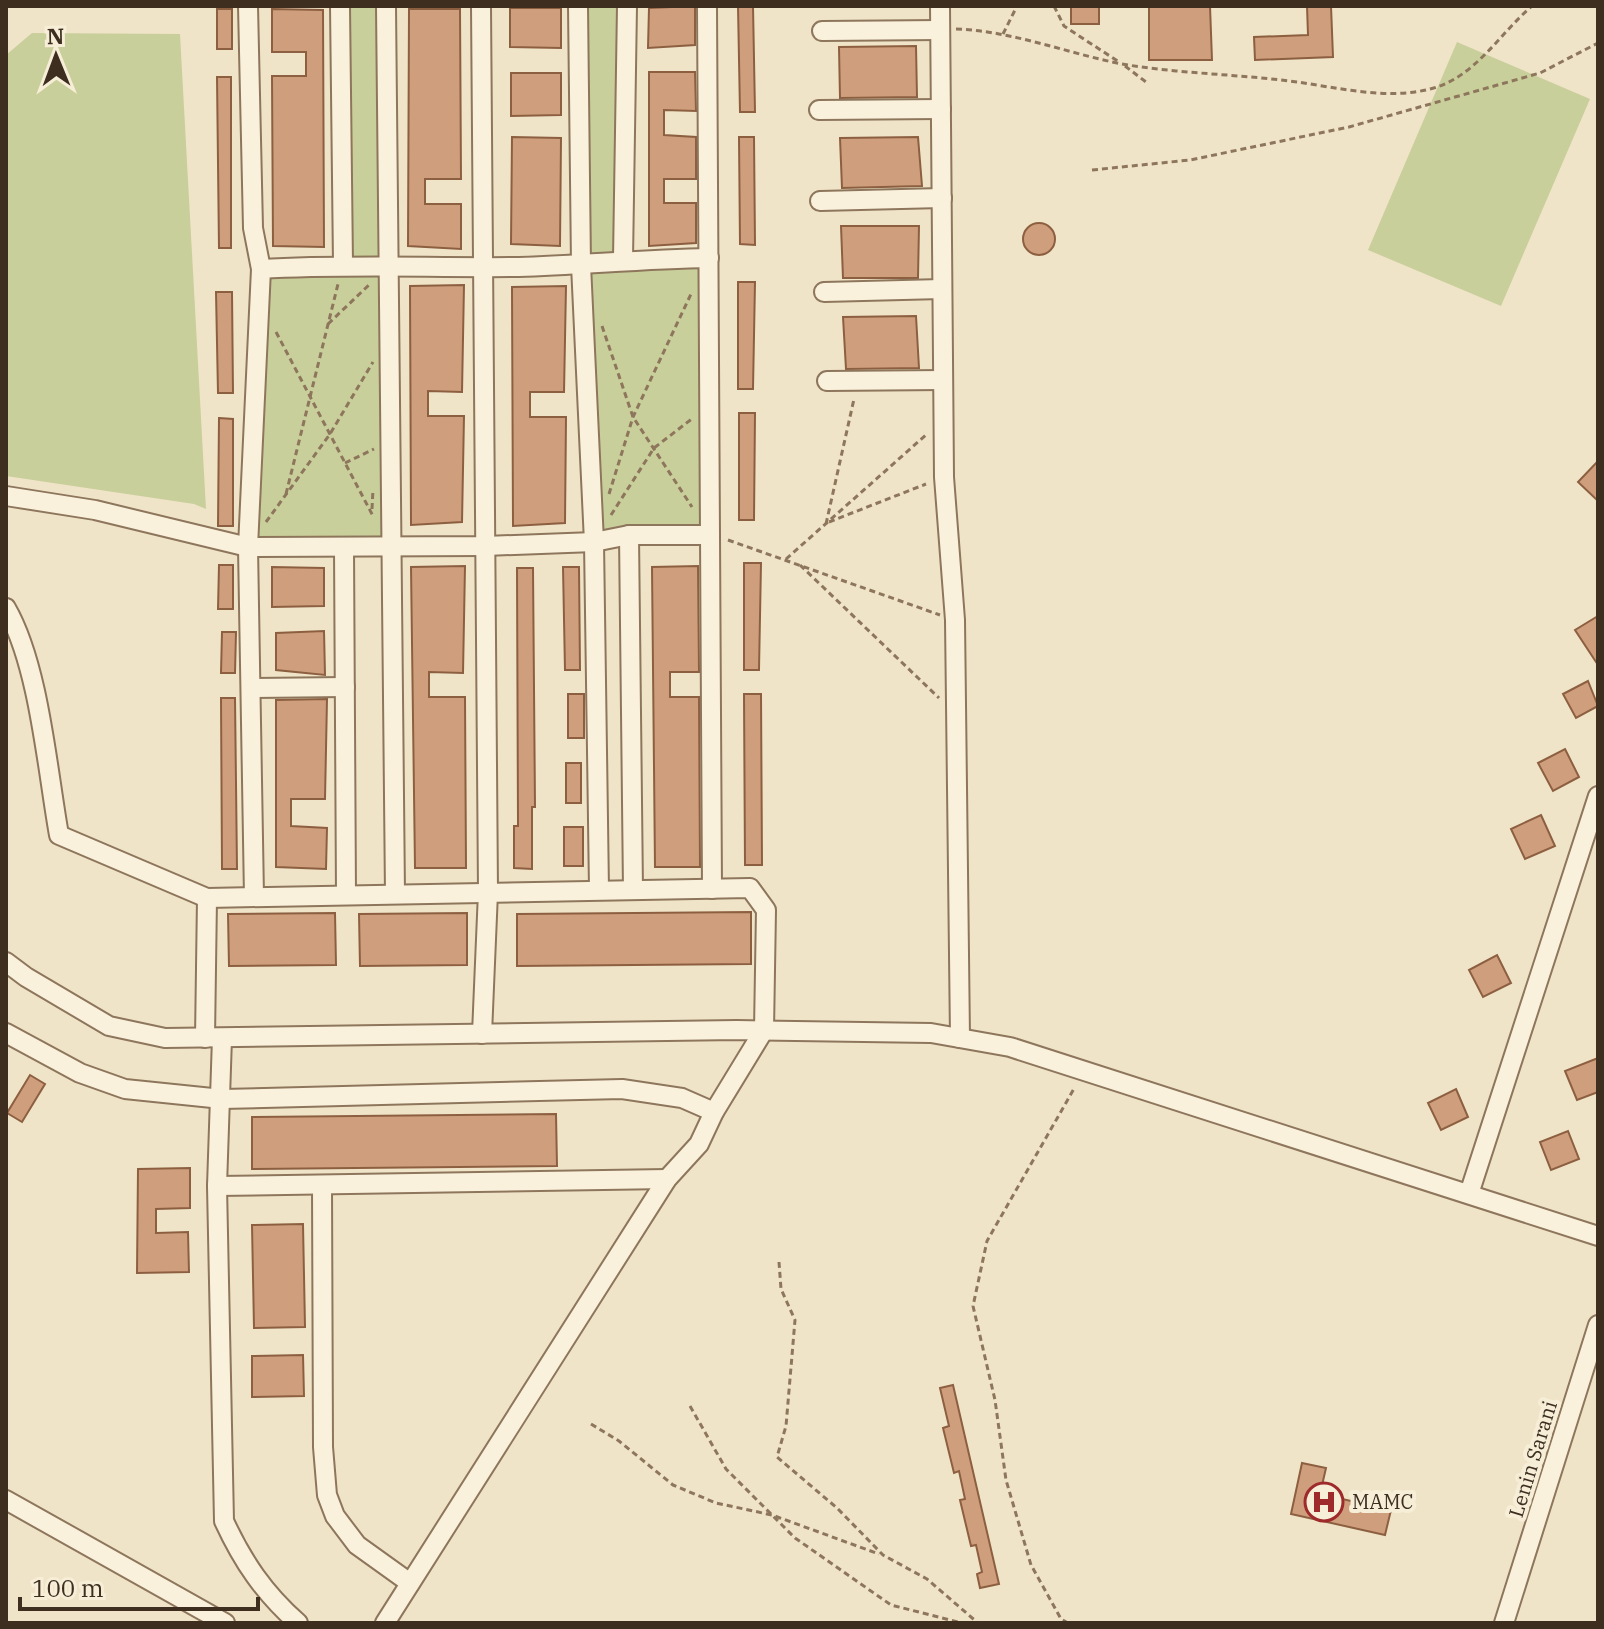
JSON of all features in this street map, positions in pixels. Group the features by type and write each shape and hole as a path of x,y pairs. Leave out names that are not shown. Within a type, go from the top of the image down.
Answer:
{"street":[{"path":"248,6 253,228 261,269 248,547 254,897"},
{"path":"340,6 343,264"},
{"path":"386,6 389,547 395,894"},
{"path":"481,6 488,892 482,1034"},
{"path":"578,6 581,265 594,542 599,890"},
{"path":"623,259 627,6"},
{"path":"707,6 712,889"},
{"path":"940,6 944,477 955,620 960,1038"},
{"path":"822,31 940,30"},
{"path":"819,110 941,109"},
{"path":"820,201 942,198"},
{"path":"261,269 343,264 483,267 581,265 623,259 709,258"},
{"path":"824,292 942,289"},
{"path":"827,381 943,380"},
{"path":"6,496 95,510 248,547 485,546 594,542 629,535 710,535"},
{"path":"629,535 633,890"},
{"path":"344,548 346,895"},
{"path":"6,608 17,628 30,674 59,835 207,898 750,888 766,910 764,1030 714,1112 699,1144 667,1179 385,1623"},
{"path":"251,688 345,687"},
{"path":"1469,1194 1598,796"},
{"path":"207,898 213,1038 222,1099 217,1186 224,1521 243,1562 270,1598 298,1623"},
{"path":"6,962 109,1026 165,1038 764,1030 917,1033 960,1038 1010,1047 1598,1236"},
{"path":"6,1033 80,1073 125,1089 222,1099 622,1089 682,1098 714,1112"},
{"path":"217,1186 667,1179"},
{"path":"322,1185 323,1447 327,1495 335,1516 357,1545 410,1583"},
{"name":"Lenin Sarani","path":"1507,1618 1598,1325"},
{"path":"6,1500 225,1623"}],"path":[{"path":"1003,34 1017,6"},
{"path":"1054,6 1064,26 1146,82"},
{"path":"940,30 1003,34 1122,64 1184,73 1246,75 1381,93 1431,89 1480,62 1532,6"},
{"path":"1092,170 1190,160 1403,113 1540,73 1598,43"},
{"path":"607,500 633,417 709,258"},
{"path":"285,497 343,264"},
{"path":"328,324 389,266"},
{"path":"600,320 633,417 694,510"},
{"path":"274,327 389,547"},
{"path":"266,522 330,434 389,335"},
{"path":"826,524 858,380"},
{"path":"611,515 654,448 709,405"},
{"path":"786,559 944,419"},
{"path":"345,463 389,441"},
{"path":"826,524 944,477"},
{"path":"710,535 798,562 955,620"},
{"path":"798,562 957,715"},
{"path":"1068,1623 1061,1619 1031,1565 1006,1480 995,1400 973,1306 987,1241 1084,1070"},
{"path":"779,1262 781,1289 795,1320 786,1426 777,1457 837,1508 883,1555"},
{"path":"690,1406 726,1469 795,1538 891,1605 962,1623"},
{"path":"591,1424 673,1485 716,1503 772,1515 883,1555 927,1579 978,1623"}],"green space":[{"path":"340,6 386,6 389,547 248,547 261,269 343,264"},
{"path":"578,6 627,6 623,259 587,265 704,268 710,535 594,542"},
{"path":"32,33 180,34 206,509 194,504 6,476 6,55"},
{"path":"1457,42 1590,99 1501,306 1368,250"}],"building":[{"path":"695,6 695,45 648,48 649,8"},
{"path":"738,6 753,6 755,112 740,112"},
{"path":"1071,6 1099,6 1099,24 1071,24"},
{"path":"1149,6 1210,6 1212,60 1149,60"},
{"path":"1307,6 1331,6 1333,57 1255,60 1254,37 1308,35"},
{"path":"510,8 561,8 561,48 510,47"},
{"path":"217,9 232,9 232,49 217,49"},
{"path":"272,9 323,10 324,247 273,246 272,76 306,76 306,52 272,52"},
{"path":"409,9 460,9 461,179 425,179 425,204 461,204 461,249 408,246"},
{"path":"916,46 917,97 840,98 839,47"},
{"path":"649,72 695,72 696,111 664,110 664,135 696,137 696,179 664,179 664,203 696,203 696,243 649,246"},
{"path":"511,73 561,73 561,115 511,116"},
{"path":"217,77 231,77 231,248 219,248"},
{"path":"512,137 561,138 560,246 511,244"},
{"path":"739,137 754,137 755,245 740,244"},
{"path":"918,137 922,186 842,188 840,138"},
{"path":"1039,223 1050,228 1055,239 1050,250 1039,255 1028,250 1023,239 1028,228"},
{"path":"841,226 919,226 918,278 843,278"},
{"path":"738,282 755,282 753,389 738,389"},
{"path":"464,285 462,392 428,391 428,416 464,416 462,522 411,525 410,286"},
{"path":"566,286 564,392 530,392 530,417 566,417 565,523 513,526 512,287"},
{"path":"216,292 232,292 233,393 218,393"},
{"path":"916,316 919,368 846,369 843,317"},
{"path":"739,413 755,413 754,520 739,520"},
{"path":"219,418 233,419 233,526 218,526"},
{"path":"1598,461 1598,501 1578,482"},
{"path":"744,563 761,563 759,670 744,670"},
{"path":"219,565 233,565 233,609 218,609"},
{"path":"465,566 463,673 429,672 429,697 465,697 466,868 415,868 411,567"},
{"path":"698,566 699,672 670,672 670,697 699,697 700,867 655,867 652,567"},
{"path":"272,567 324,568 324,606 272,607"},
{"path":"563,567 579,567 580,670 565,670"},
{"path":"517,568 533,568 535,807 532,807 532,869 514,868 514,826 518,826"},
{"path":"1598,616 1598,665 1575,630"},
{"path":"324,631 325,675 276,670 276,633"},
{"path":"222,632 236,632 235,673 221,673"},
{"path":"1588,681 1598,706 1576,718 1563,694"},
{"path":"568,694 584,694 584,738 568,738"},
{"path":"744,694 761,694 762,865 745,865"},
{"path":"221,698 235,698 237,869 222,869"},
{"path":"327,699 325,799 291,799 291,826 327,828 326,869 276,867 276,700"},
{"path":"1565,749 1579,777 1553,791 1538,763"},
{"path":"566,763 581,763 581,803 566,803"},
{"path":"1541,815 1555,846 1525,859 1511,829"},
{"path":"564,827 583,827 583,866 564,866"},
{"path":"751,912 751,964 517,966 517,914"},
{"path":"335,913 336,965 229,966 228,914"},
{"path":"467,913 467,965 360,966 359,914"},
{"path":"1497,955 1511,983 1483,997 1469,970"},
{"path":"1598,1058 1598,1092 1577,1100 1565,1071"},
{"path":"30,1075 45,1084 22,1122 7,1113"},
{"path":"1456,1089 1468,1117 1441,1130 1428,1103"},
{"path":"556,1114 557,1166 252,1169 252,1117"},
{"path":"1568,1131 1579,1159 1551,1170 1540,1142"},
{"path":"190,1168 190,1208 156,1209 156,1233 188,1232 189,1272 137,1273 138,1169"},
{"path":"303,1224 305,1327 254,1328 252,1225"},
{"path":"303,1355 304,1396 252,1397 252,1356"},
{"path":"953,1385 999,1584 980,1588 977,1574 982,1572 976,1545 971,1546 960,1500 965,1499 959,1471 954,1473 943,1428 949,1426 940,1388"},
{"name":"MAMC","path":"1302,1463 1326,1468 1320,1494 1391,1510 1385,1535 1291,1514"}],"place":[{"name":"MAMC","path":"1324,1502"}]}
